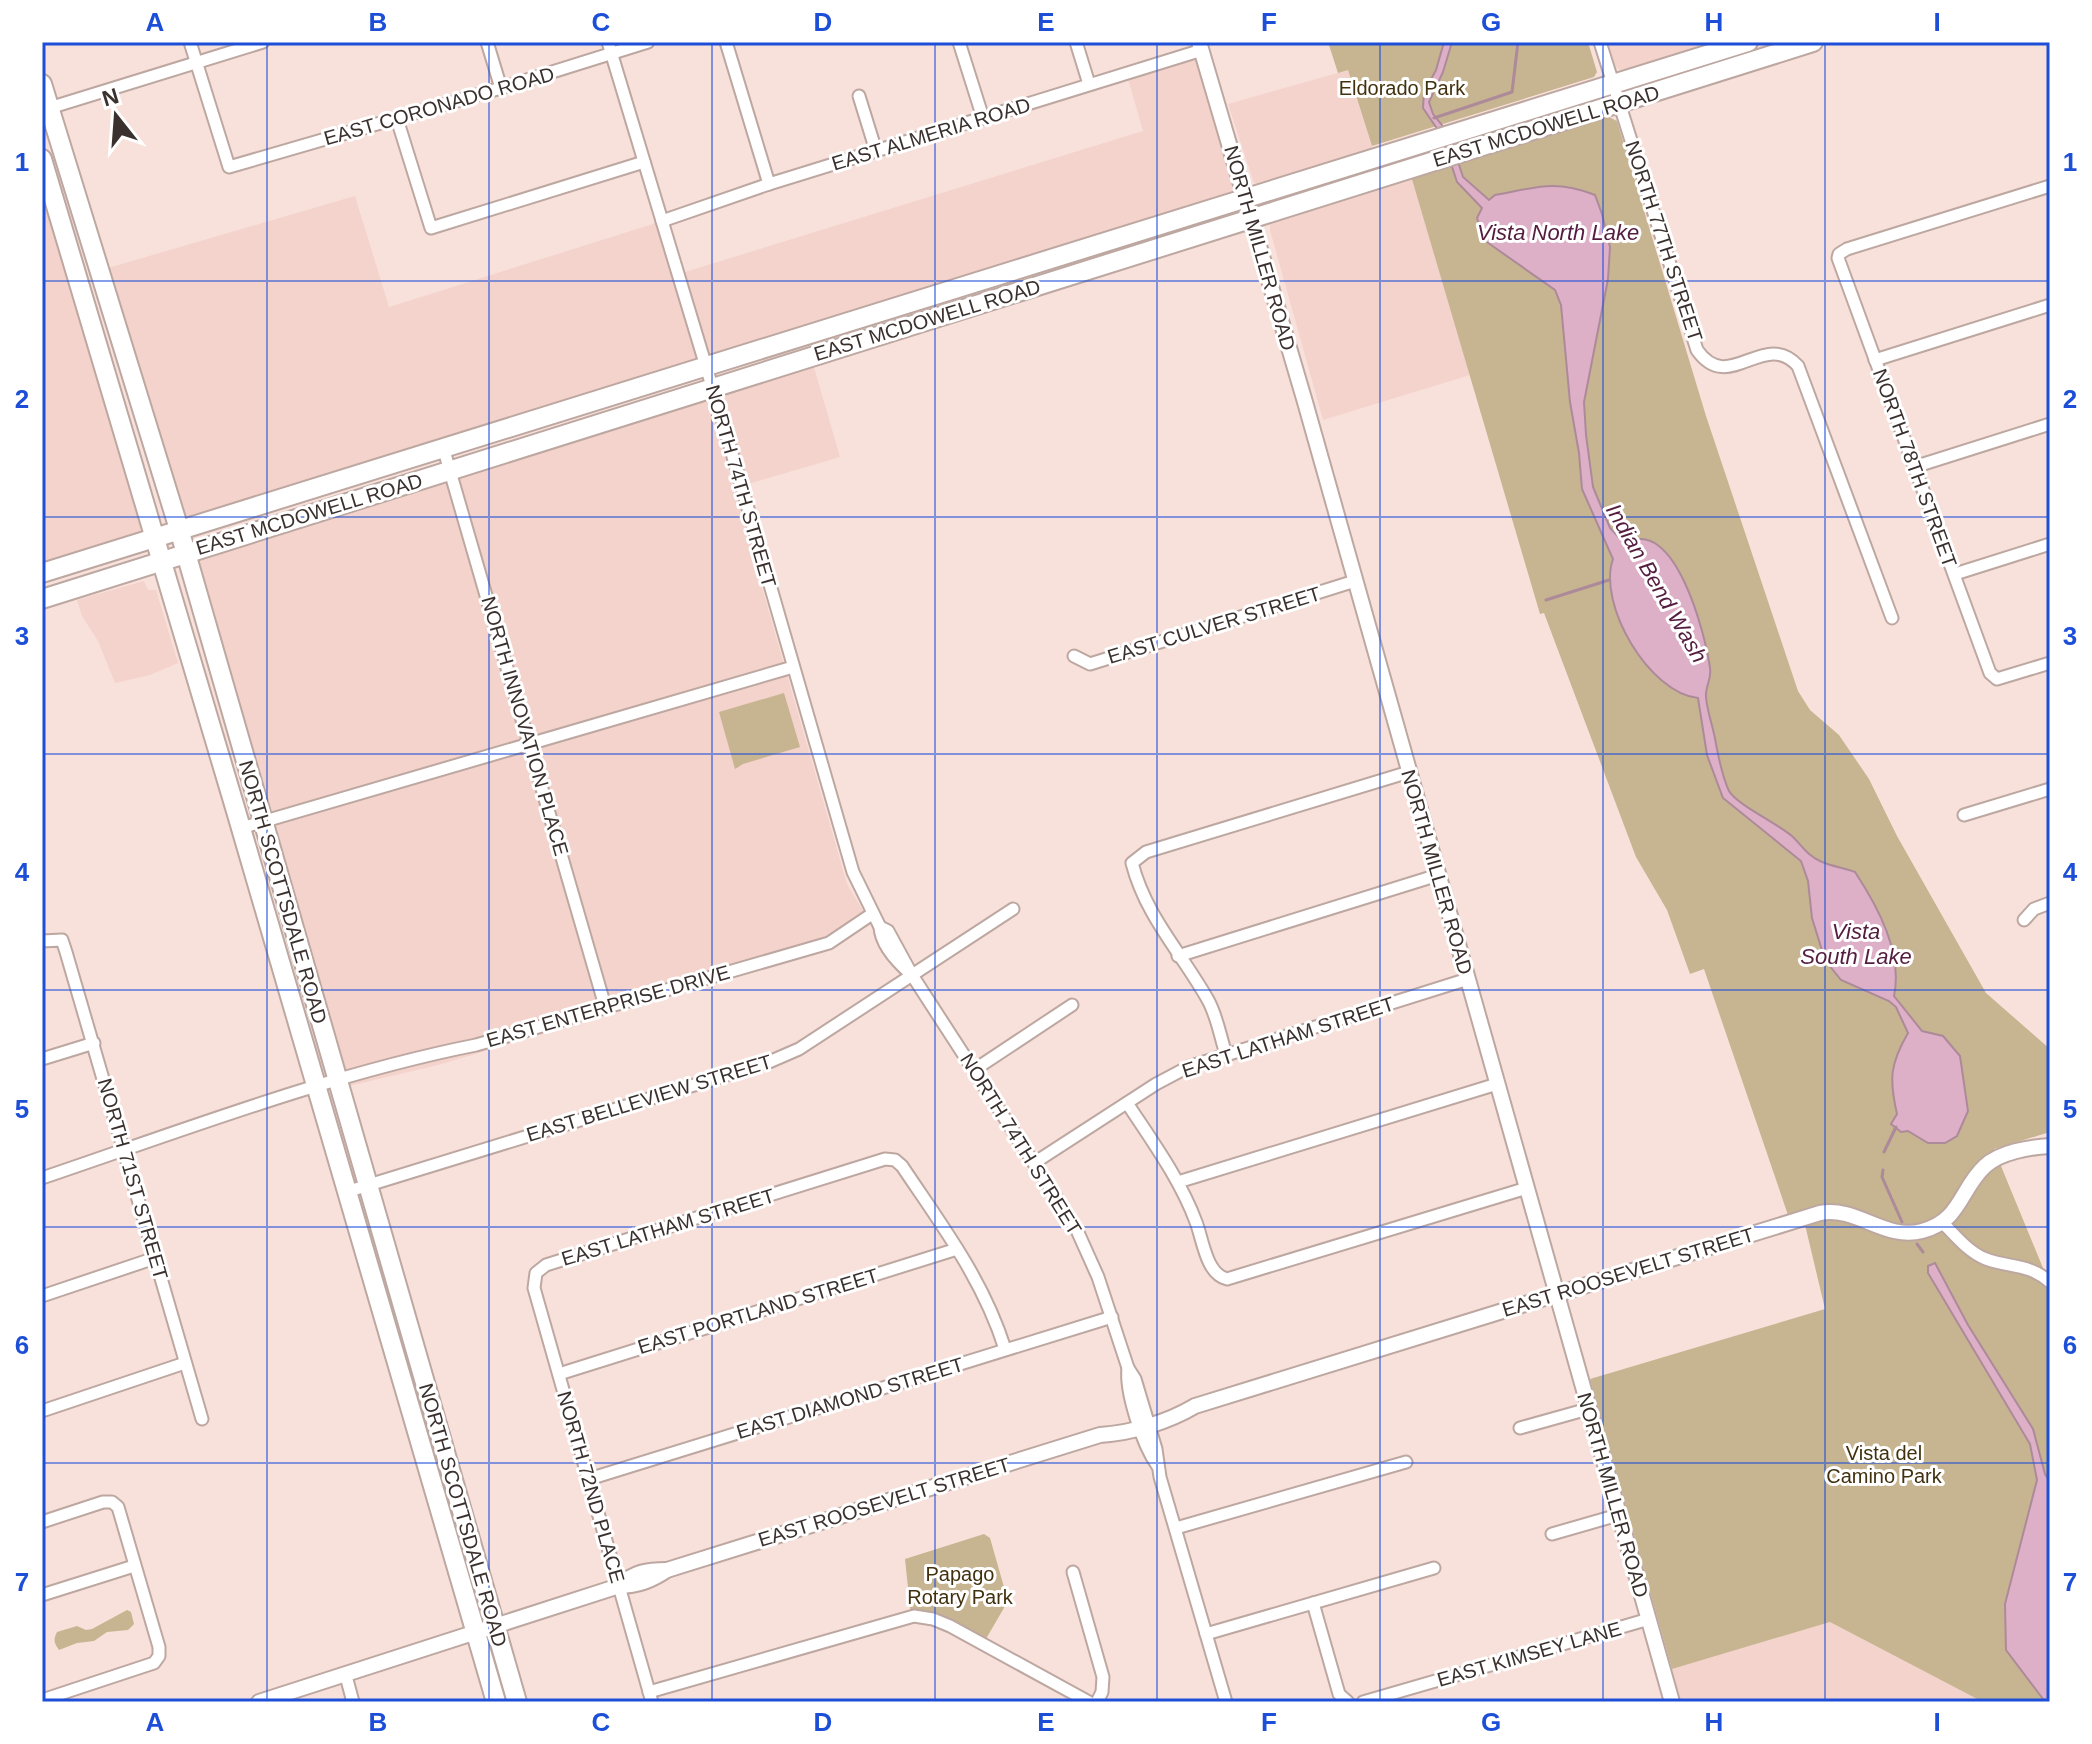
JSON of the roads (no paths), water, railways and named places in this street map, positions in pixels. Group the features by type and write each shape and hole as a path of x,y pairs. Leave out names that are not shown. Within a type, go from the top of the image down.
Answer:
{"main road":[{"name":"EAST MCDOWELL ROAD","path":"42,573 1748,42"},
{"name":"EAST MCDOWELL ROAD","path":"42,599 1813,42"},
{"name":"NORTH SCOTTSDALE ROAD","path":"42,84 46,110 179,529 517,1702"},
{"name":"NORTH SCOTTSDALE ROAD","path":"42,159 496,1702"}],"street":[{"path":"190,42 197,62"},
{"path":"46,110 263,42"},
{"path":"487,42 501,88"},
{"name":"EAST CORONADO ROAD","path":"197,62 229,167 501,88 610,48 648,42"},
{"path":"726,42 769,184"},
{"path":"959,42 983,118"},
{"path":"1076,42 1089,84"},
{"name":"NORTH 77TH STREET","path":"1600,42 1697,350 1711,364 1723,368 1774,353 1784,355 1798,366 1892,618"},
{"name":"EAST ALMERIA ROAD","path":"662,221 1200,46"},
{"name":"NORTH MILLER ROAD","path":"1200,46 1252,218 1672,1702"},
{"name":"NORTH 74TH STREET","path":"610,48 853,872 880,927 880,936 898,964 912,975 1076,1228 1112,1317 1128,1368 1135,1379 1148,1453 1157,1466 1226,1702"},
{"path":"859,96 876,151"},
{"path":"397,119 431,228 644,162"},
{"name":"NORTH 78TH STREET","path":"2050,186 1847,249 1839,254 1838,262 1990,673 1997,679 2050,663"},
{"path":"1875,360 2050,305"},
{"path":"1914,467 2050,424"},
{"name":"NORTH INNOVATION PLACE","path":"443,447 605,1006"},
{"path":"1955,574 2050,544"},
{"name":"EAST CULVER STREET","path":"1074,656 1090,664 1355,581"},
{"path":"241,828 793,667"},
{"path":"1226,1054 1208,1001 1149,908 1138,886 1132,863 1146,852 1409,772"},
{"path":"1964,815 2050,789"},
{"path":"1178,956 1438,875"},
{"path":"2024,920 2034,909 2050,903"},
{"name":"EAST BELLEVIEW STREET","path":"346,1192 769,1062 799,1049 1013,909"},
{"name":"EAST ENTERPRISE DRIVE","path":"337,1081 430,1054 476,1045 829,943 872,914"},
{"name":"NORTH 71ST STREET","path":"42,941 62,940 202,1419"},
{"name":"EAST LATHAM STREET","path":"1034,1163 1188,1067 1468,979"},
{"path":"974,1070 1072,1005"},
{"path":"42,1059 94,1043"},
{"path":"42,1178 337,1081"},
{"path":"1178,1182 1497,1084"},
{"path":"1127,1103 1178,1182 1211,1267 1220,1278 1235,1278 1527,1188"},
{"path":"2033,1147 2050,1136"},
{"path":"2050,1146 2033,1147 2000,1157 1985,1166 1959,1206 1942,1222 1966,1246 1985,1258 2033,1269 2050,1282"},
{"name":"EAST LATHAM STREET","path":"536,1273 546,1265 885,1159 895,1160 902,1166 957,1249"},
{"name":"EAST ROOSEVELT STREET","path":"259,1702 619,1586 630,1575 649,1570 667,1570 1100,1435 1115,1426 1143,1422 1176,1407 1195,1406 1820,1213 1851,1214 1901,1232 1924,1231 1942,1222"},
{"path":"957,1249 987,1299 1005,1349"},
{"name":"EAST PORTLAND STREET","path":"559,1374 957,1249"},
{"path":"42,1296 155,1258"},
{"name":"NORTH 72ND PLACE","path":"536,1273 534,1288 651,1697"},
{"name":"EAST DIAMOND STREET","path":"589,1479 1112,1317"},
{"path":"42,1411 185,1363"},
{"path":"1520,1428 1588,1409"},
{"path":"1176,1528 1406,1462"},
{"path":"42,1522 103,1502 112,1502 118,1507 159,1647 159,1656 154,1663 42,1700"},
{"path":"1552,1534 1618,1515"},
{"path":"42,1595 134,1566"},
{"path":"1206,1634 1434,1568"},
{"path":"1073,1572 1103,1677 1102,1692 1097,1702"},
{"path":"1313,1603 1339,1694 1347,1702"},
{"path":"651,1697 914,1616 950,1626 1089,1702"},
{"name":"EAST KIMSEY LANE","path":"1363,1702 1649,1619"},
{"path":"346,1676 353,1702"}],"water":[{"path":"1444,42 1452,42 1429,102 1433,114 1449,134 1463,177 1489,200 1495,195 1545,186 1568,187 1595,195 1610,247 1608,279 1584,402 1593,487 1610,528 1625,544 1643,539 1659,546 1673,561 1685,583 1707,652 1710,672 1707,703 1729,791 1740,802 1787,832 1816,859 1855,872 1880,915 1892,947 1896,980 1894,996 1922,1031 1943,1036 1960,1056 1968,1111 1957,1136 1945,1143 1928,1143 1908,1131 1901,1132 1891,1124 1897,1114 1893,1091 1894,1063 1908,1033 1896,1007 1841,980 1825,960 1812,918 1808,881 1801,861 1723,798 1707,755 1698,698 1680,692 1645,664 1620,621 1610,578 1613,559 1582,489 1561,305 1555,290 1484,240 1477,218 1482,208 1457,182 1442,136 1423,108 1424,92 1436,70"},
{"path":"1935,1263 1968,1325 2033,1429 2050,1482 2050,1702 2043,1699 2006,1650 2005,1604 2037,1480 2030,1444 1928,1273 1928,1266"}],"waterway":[{"path":"1434,118 1512,92 1518,42"},
{"path":"1546,600 1609,580"},
{"name":"Indian Bend Wash","path":"1884,1152 1896,1127"},
{"name":"Indian Bend Wash","path":"1883,1170 1882,1177 1902,1222"},
{"name":"Indian Bend Wash","path":"1917,1244 1923,1252"}],"park label":[{"name":"Eldorado Park","path":"1402,88"},
{"name":"Vista del Camino Park","path":"1884,1464"},
{"name":"Papago Rotary Park","path":"960,1586"}],"water label":[{"name":"Vista North Lake","path":"1558,232"},
{"name":"Vista South Lake","path":"1856,944"}]}
